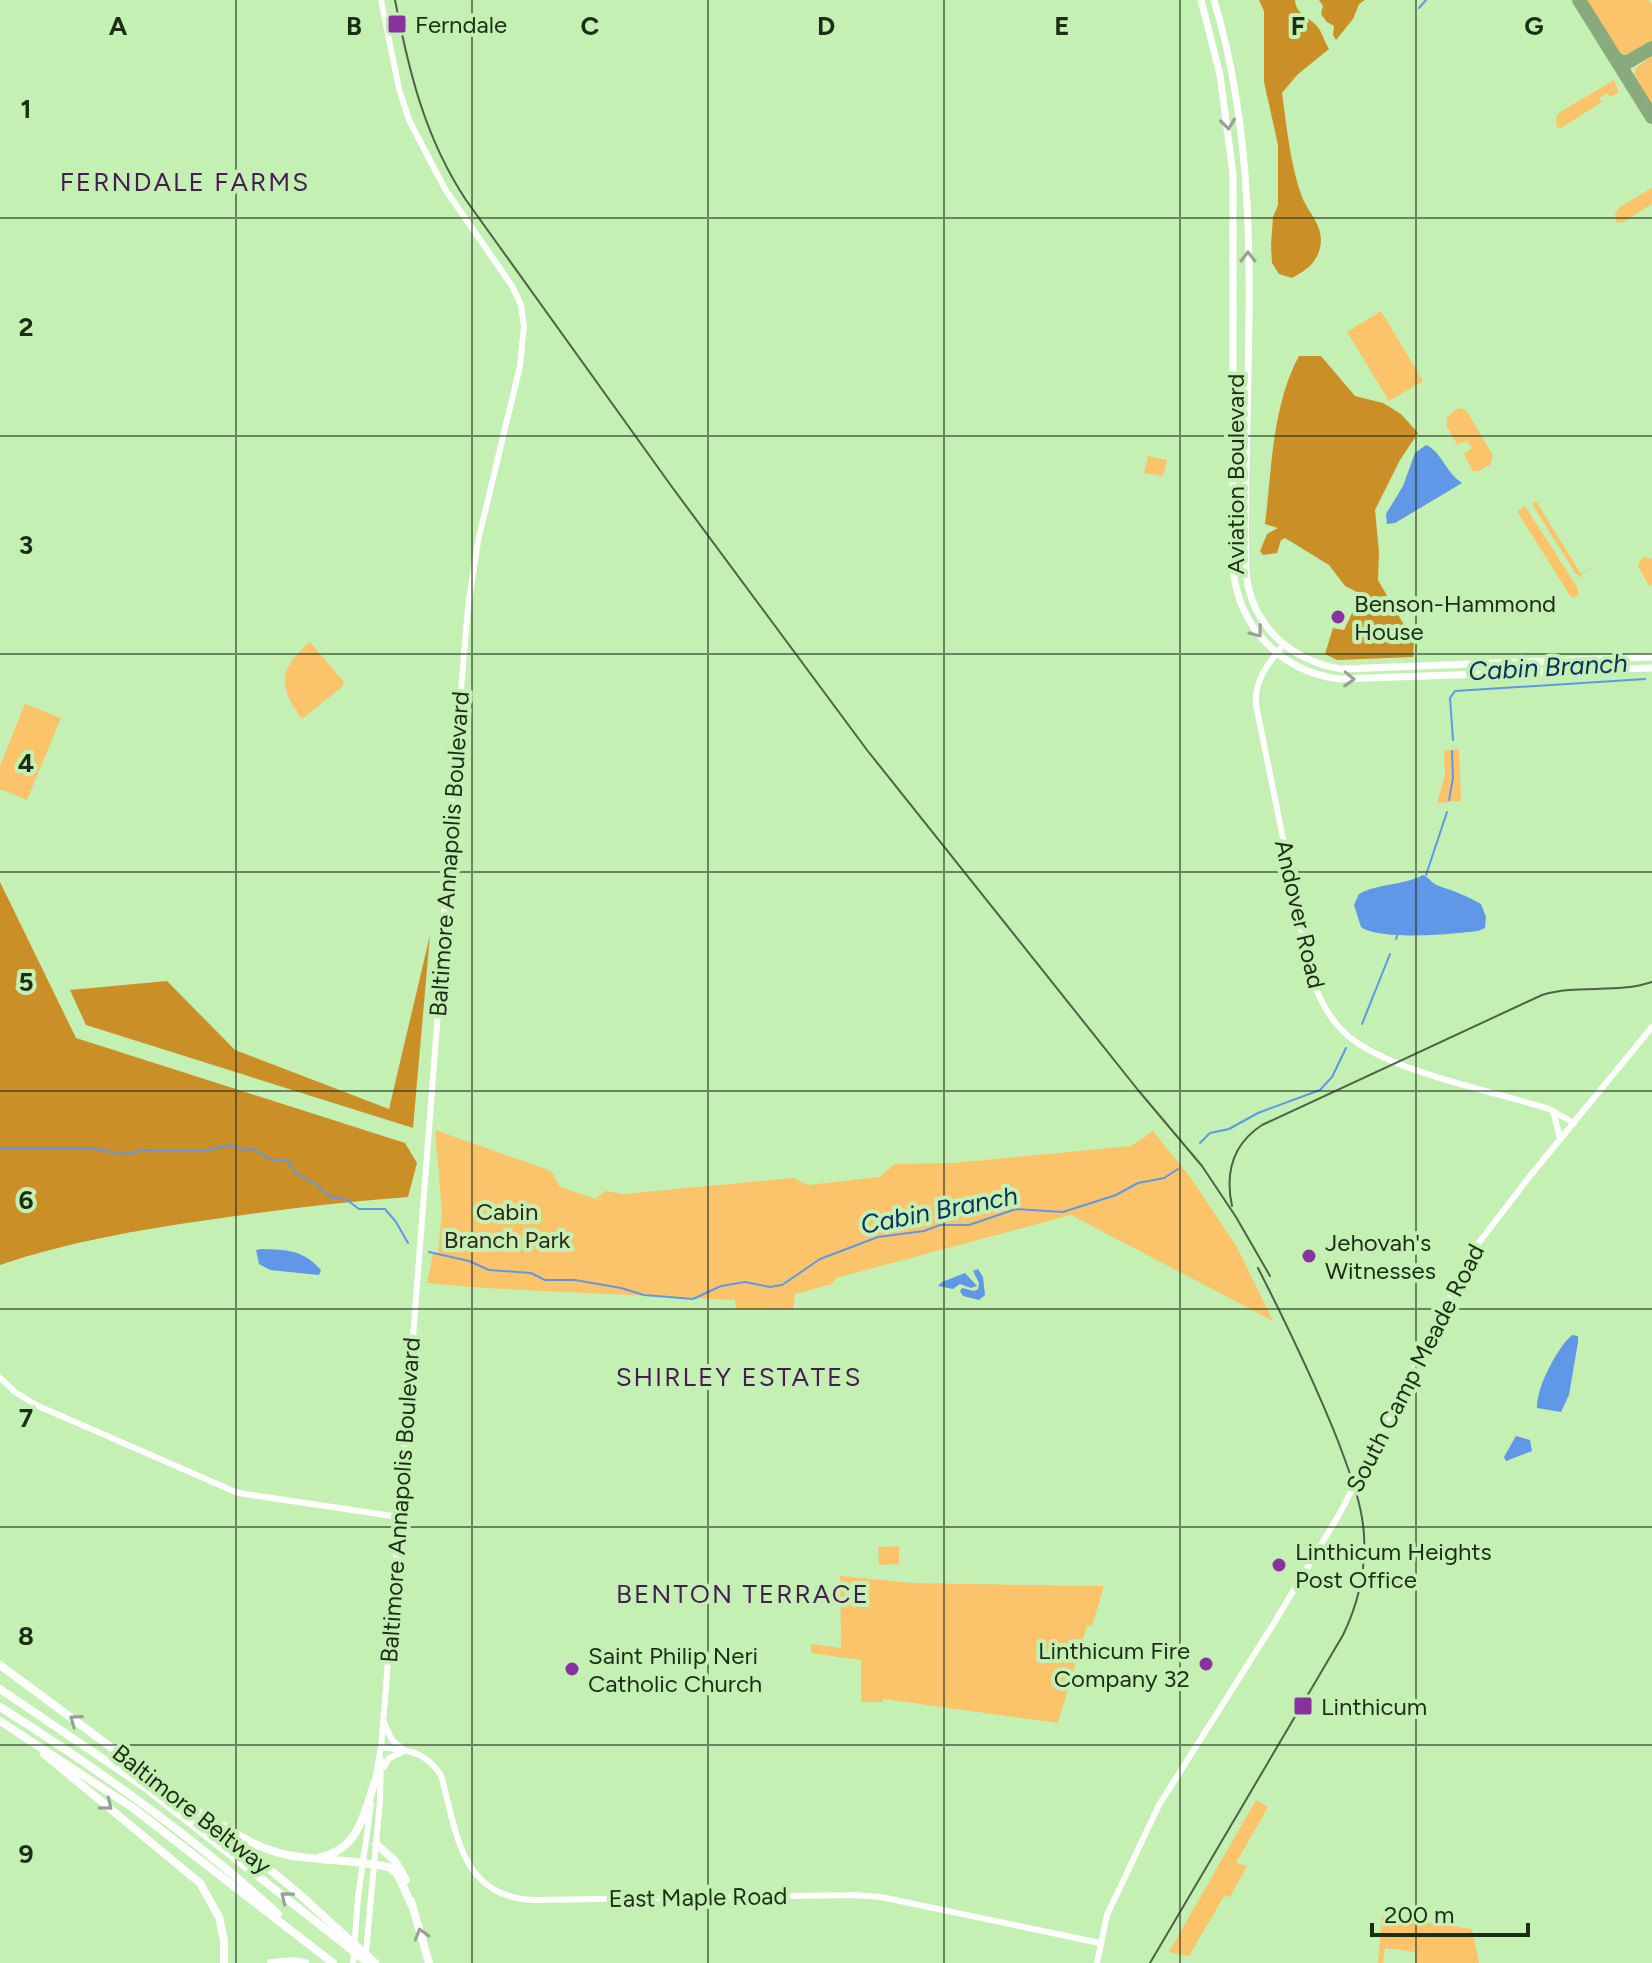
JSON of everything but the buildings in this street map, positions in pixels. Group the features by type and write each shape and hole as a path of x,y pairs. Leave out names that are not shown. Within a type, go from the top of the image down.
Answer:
{"highway":[{"name":"Baltimore Beltway","path":"0,1665 153,1777 269,1869 375,1963"},
{"path":"0,1689 146,1788 367,1963"},
{"path":"0,1707 138,1802 253,1892 321,1953"},
{"name":"Baltimore Beltway","path":"0,1723 133,1808 333,1963"},
{"path":"0,1723 60,1766 190,1873 206,1892 219,1917 224,1963"},
{"path":"153,1777 252,1844 274,1853 393,1870 412,1906"},
{"path":"309,1859 336,1852 353,1839 375,1781"},
{"path":"376,1844 401,1870 429,1963"},
{"path":"271,1963 305,1963"}],"main road":[{"name":"Baltimore Annapolis Boulevard","path":"353,1963 362,1864 381,1747 468,607 478,541 519,373 524,326 521,305 512,286 445,189 409,120 399,89 381,0"},
{"name":"Aviation Boulevard","path":"1201,0 1220,75 1233,174 1234,578 1239,600 1250,624 1276,654 1310,672 1332,678 1356,680 1652,668"},
{"name":"Aviation Boulevard","path":"1214,0 1233,72 1246,162 1247,581 1258,615 1283,645 1317,663 1342,669 1652,657"},
{"name":"Andover Road","path":"1283,645 1258,683 1256,705 1310,972 1324,1006 1345,1033 1383,1058 1553,1111 1574,1123"},
{"path":"1433,677 1442,666"},
{"name":"South Camp Meade Road","path":"1097,1963 1112,1902 1159,1805 1332,1526 1477,1245 1652,1027"},
{"path":"1553,1111 1560,1139"},
{"path":"0,1378 36,1405 238,1493 399,1517"},
{"path":"382,1773 389,1758 405,1750 389,1736 383,1720"},
{"name":"Baltimore Annapolis Boulevard","path":"367,1963 366,1938 382,1773 381,1747"},
{"name":"East Maple Road","path":"381,1747 426,1757 441,1775 461,1849 472,1872 490,1888 510,1898 881,1897 1100,1943"}],"green space":[{"path":"1586,0 1649,0 1652,5 1652,42 1631,55 1620,53"},
{"path":"1652,56 1652,106 1634,74 1637,67"},
{"path":"1614,80 1619,92 1610,97 1607,93 1599,98 1602,102 1561,128 1557,127 1556,117 1560,112"},
{"path":"1652,188 1652,204 1622,223 1616,222 1615,214 1620,207"},
{"path":"1381,311 1423,381 1389,401 1347,332"},
{"path":"1458,408 1466,410 1493,455 1490,465 1479,471 1473,471 1464,454 1472,448 1467,441 1457,444 1447,427 1447,417"},
{"path":"1148,456 1167,460 1163,476 1144,473"},
{"path":"1536,501 1581,574 1603,561 1581,575 1583,579 1576,574 1532,504"},
{"path":"1525,506 1577,587 1579,593 1576,597 1571,597 1518,513"},
{"path":"1641,559 1652,559 1652,584 1649,586 1638,566"},
{"path":"310,642 344,682 342,687 302,719 288,697 285,678 292,660"},
{"path":"25,704 61,718 27,800 0,789 0,766"},
{"path":"1459,749 1461,801 1437,803 1445,775 1444,751"},
{"name":"Cabin Branch Park","path":"435,1130 551,1171 560,1187 596,1199 605,1191 623,1194 793,1178 808,1185 879,1177 895,1164 954,1163 1131,1146 1153,1131 1191,1178 1237,1247 1273,1321 1071,1215 836,1278 832,1284 795,1294 793,1310 736,1309 735,1300 427,1283 433,1253 438,1253 442,1212"},
{"path":"899,1546 899,1564 879,1565 878,1547"},
{"path":"840,1576 912,1583 1104,1586 1092,1626 1087,1626 1058,1723 883,1699 883,1702 861,1702 861,1660 811,1653 811,1644 841,1648"},
{"path":"1256,1800 1268,1807 1236,1863 1247,1866 1230,1897 1224,1896 1189,1956 1169,1952"},
{"path":"1382,1916 1472,1929 1479,1963 1415,1963 1415,1952 1385,1948 1383,1963 1378,1963"}],"shaded area":[{"path":"1259,0 1295,0 1300,12 1318,27 1329,49 1297,75 1282,93 1295,172 1321,240 1313,262 1292,278 1279,274 1272,263 1273,217 1278,205 1278,145 1264,82 1264,11"},
{"path":"1319,0 1365,0 1359,4 1353,19 1336,40 1334,26 1321,14 1323,6"},
{"path":"1299,356 1321,356 1355,396 1383,403 1401,414 1418,433 1400,460 1375,510 1378,580 1414,642 1413,657 1337,660 1325,654 1333,628 1344,630 1361,594 1345,586 1329,565 1285,538 1281,540 1277,553 1263,555 1260,551 1267,534 1278,528 1265,524 1272,459 1283,395"},
{"path":"0,882 76,1038 405,1143 417,1163 408,1197 155,1228 77,1243 0,1265"},
{"path":"430,935 413,1128 86,1025 70,990 167,981 235,1050 389,1109"}],"water":[{"path":"1426,445 1462,483 1395,523 1387,524 1386,514 1403,486 1415,453"},
{"path":"1423,875 1437,885 1481,904 1486,917 1485,928 1418,935 1384,934 1361,927 1354,905 1359,894"},
{"path":"256,1250 301,1254 321,1270 319,1275 270,1270 259,1264"},
{"path":"978,1269 983,1277 985,1295 979,1300 963,1296 960,1291 962,1288 978,1289 979,1283 973,1271"},
{"path":"965,1273 977,1286 971,1288 960,1284 953,1289 938,1286 942,1282"},
{"path":"1572,1335 1578,1336 1578,1342 1569,1395 1561,1412 1537,1408 1548,1369"},
{"path":"1516,1436 1530,1440 1532,1451 1506,1461 1504,1457"}],"waterway":[{"path":"1419,8 1426,0"},
{"name":"Cabin Branch","path":"1453,740 1450,698 1455,691 1645,679"},
{"name":"Cabin Branch","path":"1449,800 1453,778 1452,751"},
{"name":"Cabin Branch","path":"1426,875 1447,812"},
{"name":"Cabin Branch","path":"1396,939 1399,931"},
{"name":"Cabin Branch","path":"1362,1024 1390,954"},
{"name":"Cabin Branch","path":"1200,1143 1210,1133 1229,1129 1258,1113 1320,1090 1332,1077 1346,1048"},
{"name":"Cabin Branch","path":"0,1148 88,1148 123,1154 146,1150 209,1150 230,1145 245,1150 254,1149 269,1159 288,1161 295,1172 329,1196 347,1200 359,1209 385,1209 408,1243"},
{"name":"Cabin Branch","path":"429,1252 469,1261 489,1270 531,1273 545,1280 575,1280 644,1295 693,1299 721,1286 745,1282 770,1287 782,1285 820,1259 878,1237 924,1231 940,1225 969,1225 1016,1209 1063,1212 1116,1195 1138,1183 1164,1178 1178,1169"}],"taxiway":[{"path":"1579,0 1652,117"},
{"path":"1616,59 1626,63 1652,48"}],"tram line":[{"path":"395,0 420,104 440,153 466,200 672,487 867,750 1202,1166 1270,1276"},
{"path":"1232,1206 1230,1182 1234,1160 1244,1141 1262,1125 1542,995 1569,990 1625,988 1652,982"},
{"path":"1150,1963 1343,1635 1357,1599 1362,1574 1363,1523 1351,1475 1310,1375 1258,1268"}],"place":[{"name":"Ferndale","path":"397,24"},
{"name":"Benson-Hammond House","path":"1338,617"},
{"name":"Jehovah's Witnesses","path":"1309,1256"},
{"name":"Linthicum Heights Post Office","path":"1279,1565"},
{"name":"Linthicum Fire Company 32","path":"1206,1664"},
{"name":"Saint Philip Neri Catholic Church","path":"572,1669"},
{"name":"Linthicum","path":"1303,1706"}],"district":[{"name":"FERNDALE FARMS","path":"185,182"},
{"name":"SHIRLEY ESTATES","path":"739,1377"},
{"name":"BENTON TERRACE","path":"743,1594"}]}
